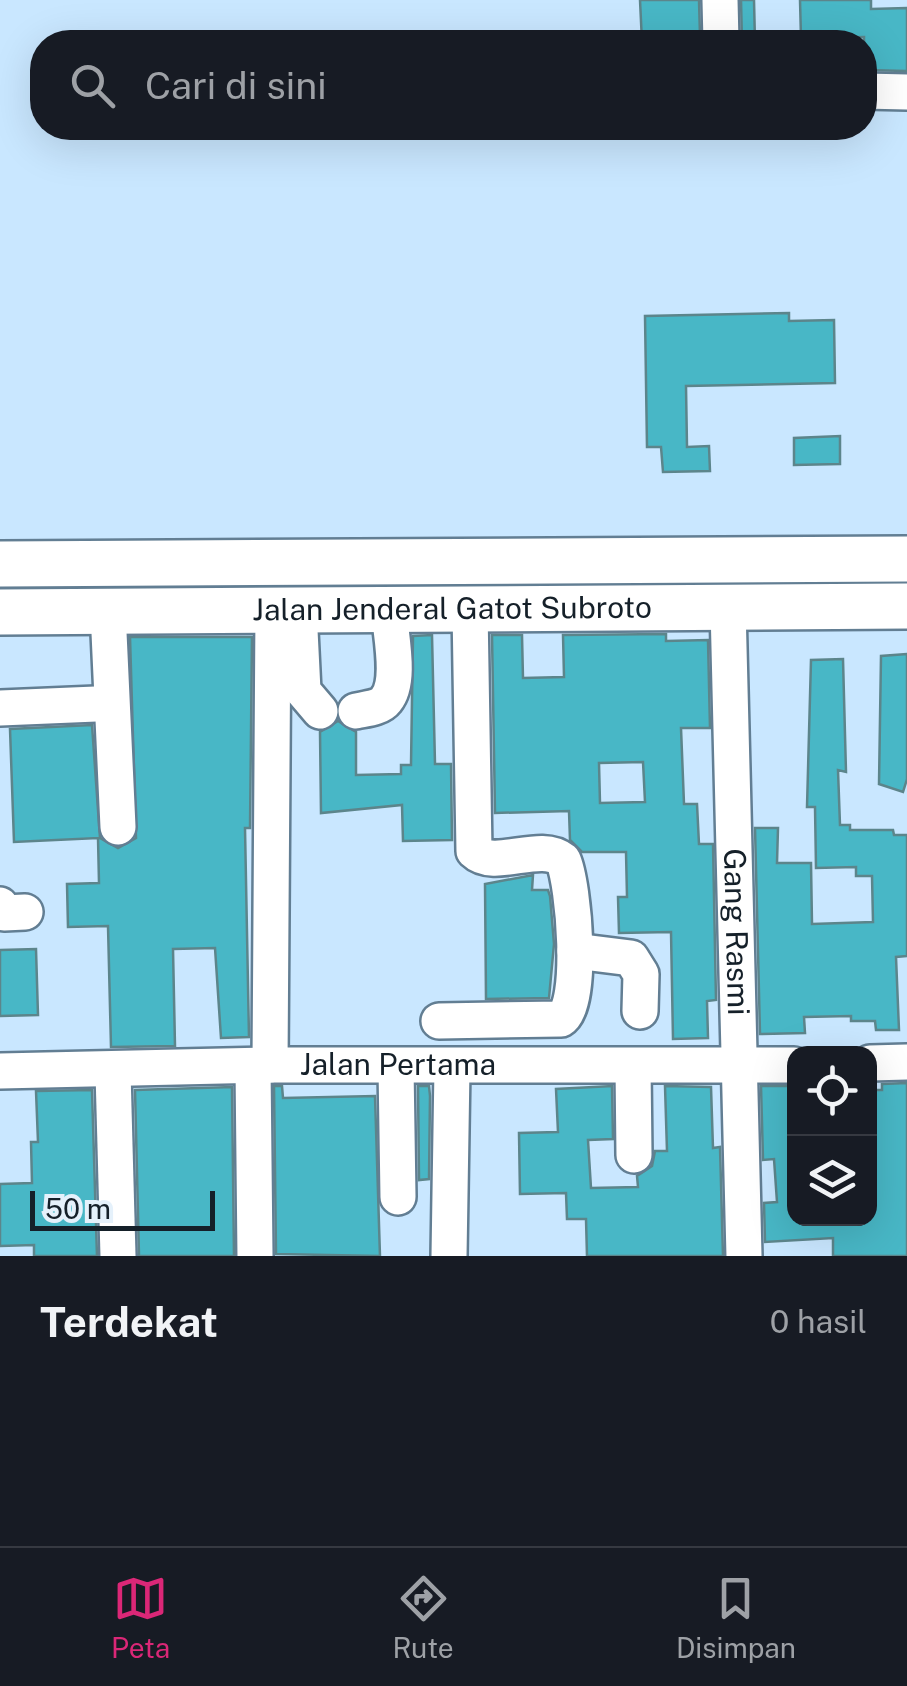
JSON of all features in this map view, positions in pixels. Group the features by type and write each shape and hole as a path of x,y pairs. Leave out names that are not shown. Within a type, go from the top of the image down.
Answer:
{"main road":[{"name":"Jalan Jenderal Gatot Subroto","path":"0,564 907,559"},
{"name":"Jalan Jenderal Gatot Subroto","path":"0,612 907,606"}],"street":[{"path":"720,0 721,30"},
{"path":"877,91 907,92"},
{"name":"Gang Rasmi","path":"728,607 744,1256"},
{"path":"439,1021 566,1018 573,1006 575,951 562,860 552,854 484,857 474,851 470,609"},
{"path":"286,610 303,690 338,711 382,704 392,685 388,610"},
{"path":"255,1256 261,1066 286,610"},
{"path":"101,611 110,824 96,704 101,611"},
{"path":"0,708 96,704"},
{"path":"575,951 631,958 640,974 640,1011"},
{"path":"877,1063 907,1062"},
{"name":"Jalan Pertama","path":"0,1072 261,1066 787,1065"},
{"path":"396,1066 398,1197"},
{"path":"633,1067 634,1155"},
{"path":"448,1256 452,1068"},
{"path":"113,1072 118,1256"}],"building":[{"path":"640,0 699,0 700,30 641,30"},
{"path":"741,0 754,0 755,30 742,30"},
{"path":"800,0 871,0 871,9 907,8 907,71 877,70 877,30 801,30"},
{"path":"789,313 789,321 834,320 835,383 686,386 687,447 709,446 710,471 663,472 661,447 647,447 645,316"},
{"path":"840,436 840,464 794,465 794,438"},
{"path":"666,634 666,641 708,640 710,728 681,728 684,804 697,804 699,844 713,844 716,1000 707,1001 708,1038 673,1039 671,932 619,933 618,897 627,897 626,852 582,852 570,840 569,811 495,813 492,635 522,635 523,678 564,677 563,635","holes":["643,762 645,802 600,803 599,763"]},
{"path":"432,635 435,764 451,764 452,840 403,841 402,805 321,813 320,732 338,721 356,732 356,775 401,774 401,765 411,765 413,636"},
{"path":"130,637 252,637 250,828 245,828 249,1037 221,1038 215,948 173,949 175,1046 111,1047 108,926 68,927 67,884 99,883 98,838 14,842 10,729 92,725 100,838 118,848 136,838"},
{"path":"907,654 907,779 903,792 879,784 881,656"},
{"path":"843,659 846,772 838,770 840,825 850,825 850,830 893,830 894,835 907,835 907,956 896,957 899,1030 876,1030 875,1021 851,1021 851,1016 804,1017 805,1033 760,1034 755,828 778,828 777,863 811,863 812,924 873,922 872,876 856,876 856,867 816,868 815,807 807,807 811,660"},
{"path":"533,875 532,890 548,890 550,896 554,944 549,998 486,999 485,884"},
{"path":"36,949 38,1015 0,1016 0,950"},
{"path":"907,1083 907,1256 833,1256 833,1238 765,1242 764,1203 777,1202 774,1159 763,1160 761,1086 787,1086 787,1226 877,1226 877,1090 882,1090 882,1084"},
{"path":"274,1086 282,1086 283,1098 375,1096 380,1256 276,1254"},
{"path":"418,1086 429,1086 430,1096 429,1179 419,1180"},
{"path":"612,1086 613,1139 588,1140 591,1188 638,1187 637,1176 652,1166 655,1151 667,1151 665,1086 711,1087 713,1148 720,1147 723,1256 587,1256 586,1219 567,1219 566,1193 520,1194 519,1133 558,1132 556,1089"},
{"path":"232,1087 234,1256 139,1256 135,1090"},
{"path":"92,1090 97,1256 34,1256 34,1245 0,1246 0,1184 32,1183 31,1142 38,1142 36,1091"}]}
